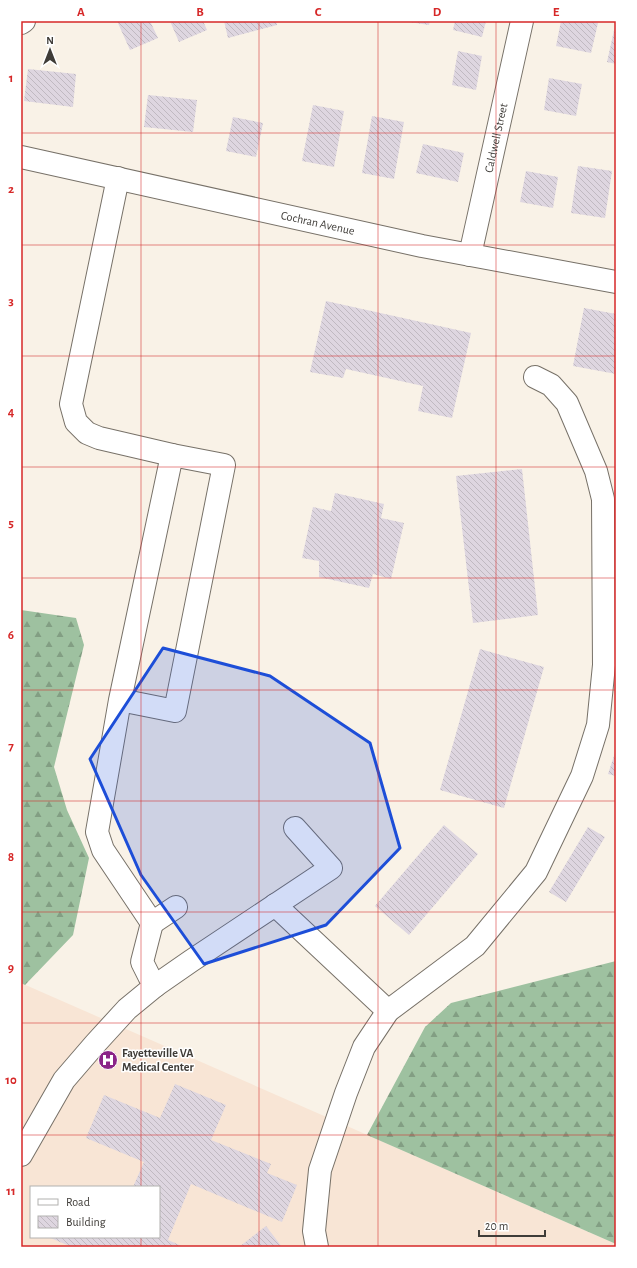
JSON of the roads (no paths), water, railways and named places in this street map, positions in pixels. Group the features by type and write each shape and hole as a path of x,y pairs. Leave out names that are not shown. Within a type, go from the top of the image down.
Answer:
{"street":[{"name":"Caldwell Street","path":"470,255 522,21"},
{"name":"Cochran Avenue","path":"21,156 422,246 616,282"},
{"path":"118,178 71,404 76,422 87,433 99,438 172,455 224,465 175,711 120,700"},
{"path":"317,1247 314,1231 320,1170 346,1093 364,1047 388,1011 475,946 536,872 582,776 598,725 604,665 603,499 596,471 567,403 551,385 535,377"},
{"path":"152,923 103,850 98,832 120,700 172,455"},
{"path":"21,1155 64,1080 126,1009 191,960 331,868 295,828"},
{"path":"275,905 388,1011"},
{"path":"155,986 142,962 152,923 176,907"}],"place":[{"name":"Fayetteville VA Medical Center","path":"108,1060"}]}
